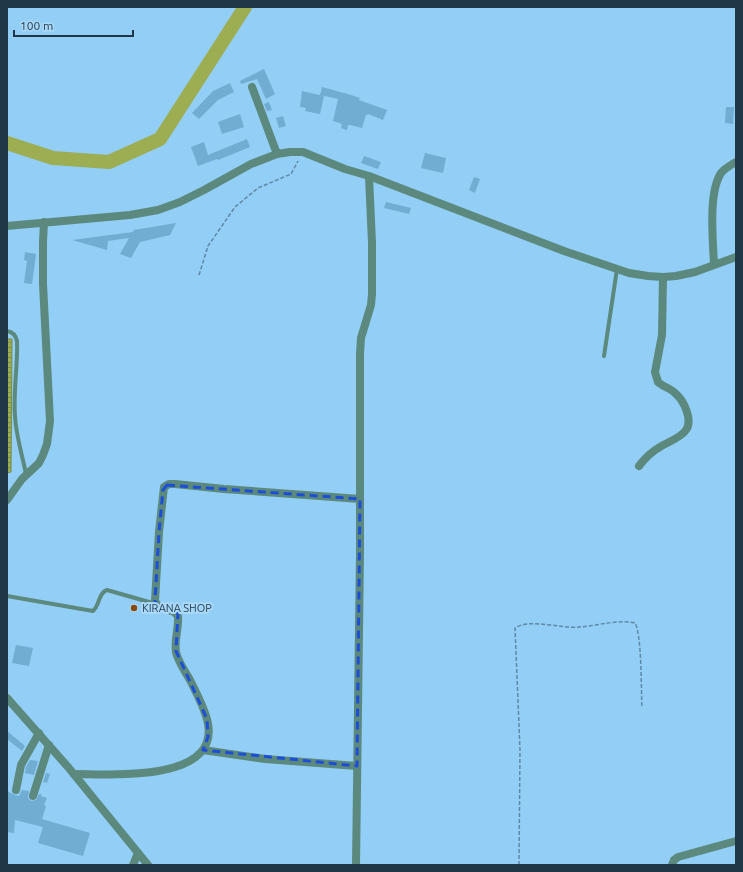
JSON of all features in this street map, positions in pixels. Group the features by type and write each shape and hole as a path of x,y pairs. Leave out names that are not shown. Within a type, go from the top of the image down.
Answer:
{"street":[{"path":"252,87 277,154"},
{"path":"7,226 123,216 158,210 180,202 251,164 277,154 303,152 564,251 629,273 663,277 695,272 736,257"},
{"path":"714,265 714,195 717,181 722,172 728,166 736,162"},
{"path":"356,865 360,354 361,338 371,305 372,294 372,243 369,176"},
{"path":"7,500 26,474 39,462 47,444 50,421 43,284 44,222"},
{"path":"640,466 651,452 679,436 688,426 686,410 682,400 673,391 658,382 655,372 662,335 663,277"},
{"path":"74,774 139,773 164,769 182,765 192,760 203,750 206,745 208,737 207,719 190,681 178,659 176,651 178,616 174,612 161,608 156,604 155,596 159,532 163,490 167,485 175,484 244,491 360,499"},
{"path":"7,698 74,774 148,865"},
{"path":"16,790 20,765 39,733"},
{"path":"34,796 49,745"},
{"path":"203,750 265,759 357,766"},
{"path":"672,865 674,860 678,857 736,842"},
{"path":"133,865 138,853"}],"lane":[{"path":"604,356 617,269"},
{"path":"7,331 13,333 17,342 14,397 15,417 18,443 26,474"},
{"path":"7,596 93,611 97,606 103,592 107,590 156,604"}],"path":[{"path":"199,275 208,246 235,207 258,188 291,174 303,152"},
{"path":"519,865 520,750 515,628 523,625 556,625 577,628 598,624 635,623 638,632 640,650 642,708"}],"highlighted area":[{"path":"167,485 360,499 357,766 203,750 208,737 207,719 176,651 178,613 158,606 155,601 163,490"}],"shaded area":[{"path":"7,339 12,339 11,472 7,473"}],"building":[{"path":"264,69 275,94 266,99 257,79 241,84 240,81"},
{"path":"230,83 234,92 218,100 199,119 192,113 213,91"},
{"path":"322,87 360,98 359,100 387,110 383,120 368,114 366,115 362,128 348,125 347,130 341,128 342,124 333,121 338,99 320,95"},
{"path":"302,91 324,96 320,114 305,111 306,108 300,107"},
{"path":"269,102 272,110 267,111 264,104"},
{"path":"726,107 734,107 733,124 725,123"},
{"path":"240,114 244,127 222,134 218,122"},
{"path":"283,116 286,126 279,128 276,118"},
{"path":"247,139 250,147 218,160 217,159 198,166 191,147 204,142 208,155"},
{"path":"425,153 446,158 443,173 421,168"},
{"path":"364,156 381,162 378,169 361,163"},
{"path":"474,177 480,179 475,193 469,190"},
{"path":"386,202 411,208 409,214 384,208"},
{"path":"176,223 170,235 140,242 131,258 120,254 129,238 108,241 107,250 72,240 133,232 134,230"},
{"path":"25,252 36,254 32,284 24,283 27,261 24,260"},
{"path":"16,645 33,648 29,666 12,663"},
{"path":"7,731 25,746 22,751 7,739"},
{"path":"30,760 38,761 34,775 25,773 26,767"},
{"path":"46,773 50,774 47,783 43,782"},
{"path":"22,790 29,791 28,798 31,801 36,800 39,794 47,798 44,805 46,806 42,819 90,833 83,856 38,843 43,827 15,820 14,833 7,832 7,791 19,796"}],"waterway":[{"path":"7,143 53,158 109,162 160,139 245,7"}],"place":[{"name":"KIRANA SHOP","path":"134,608"}]}
